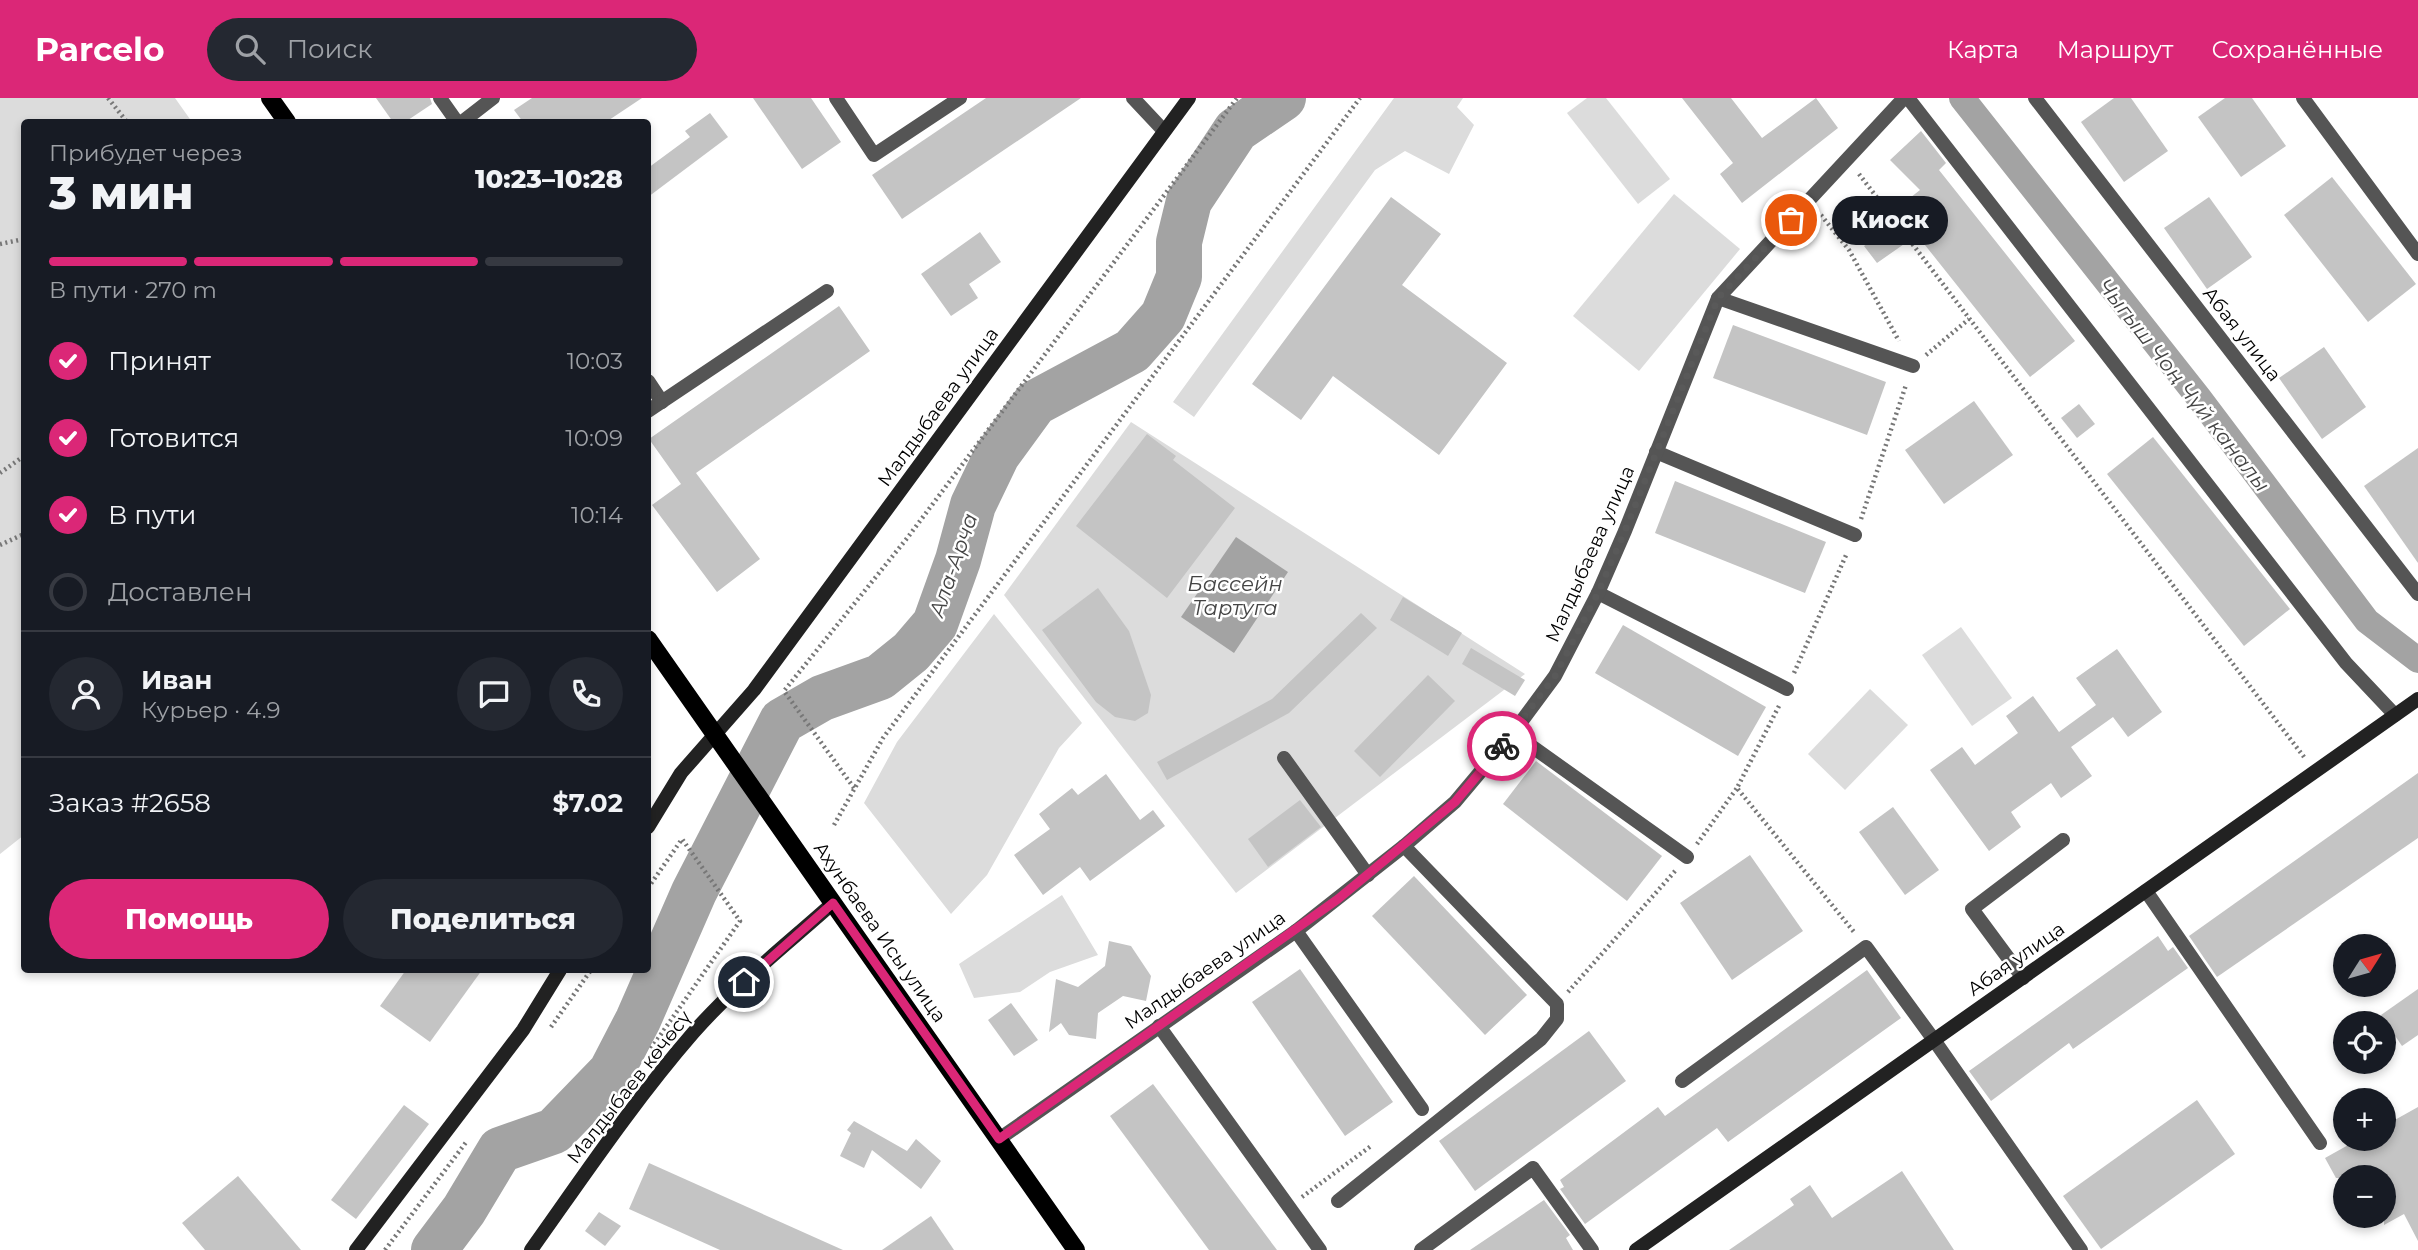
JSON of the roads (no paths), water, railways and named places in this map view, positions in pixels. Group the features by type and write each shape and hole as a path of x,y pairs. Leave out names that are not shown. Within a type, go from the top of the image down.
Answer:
{"main road":[{"path":"270,98 285,119"},
{"name":"Ахунбаева Исы улица","path":"651,643 1076,1250"}],"street":[{"path":"440,98 457,119"},
{"path":"463,119 493,98"},
{"path":"836,98 874,155 960,98"},
{"path":"1133,98 1164,131"},
{"name":"Малдыбаева улица","path":"715,736 754,691 1189,98"},
{"path":"1906,98 2338,652 2395,715"},
{"name":"Малдыбаева улица","path":"999,1139 1296,931 1455,802 1513,733 1555,676 1598,593 1718,298 1906,98"},
{"name":"Абая улица","path":"2035,98 2418,594"},
{"path":"2303,98 2418,254"},
{"path":"651,409 827,291"},
{"path":"1718,298 1913,366"},
{"path":"651,386 662,402"},
{"path":"1656,452 1855,535"},
{"path":"1598,593 1787,689"},
{"name":"Абая улица","path":"1636,1250 2418,699"},
{"path":"1513,733 1687,858"},
{"path":"651,822 681,773 715,736"},
{"path":"1284,758 1368,875"},
{"path":"2023,978 1972,909 2063,840"},
{"path":"1338,1201 1541,1039 1557,1019 1557,1004 1404,846"},
{"path":"2146,891 2320,1143"},
{"name":"Малдыбаев көчөсү","path":"531,1250 642,1096 694,1032 728,997 833,903"},
{"path":"1296,931 1422,1109"},
{"path":"1682,1081 1866,947 2081,1250"},
{"path":"356,1250 523,1030 559,973"},
{"path":"1159,1026 1320,1250"},
{"path":"1421,1250 1533,1168 1592,1250"}],"water":[{"name":"Бассейн Тартуга","path":"1236,537 1288,572 1234,653 1181,617"}],"waterway":[{"name":"Ала-Арча","path":"434,1250 464,1210 500,1150 554,1131 611,1072 638,1020 694,892 782,721 822,698 880,677 911,652 935,624 958,560 973,505 997,455 1035,403 1132,351 1163,316 1179,277 1179,242 1189,201 1236,130 1283,98"},
{"name":"Чыгыш Чоң Чүй каналы","path":"1962,98 2199,398 2367,621 2418,660"}],"place":[{"name":"Киоск","path":"1791,220"}]}
